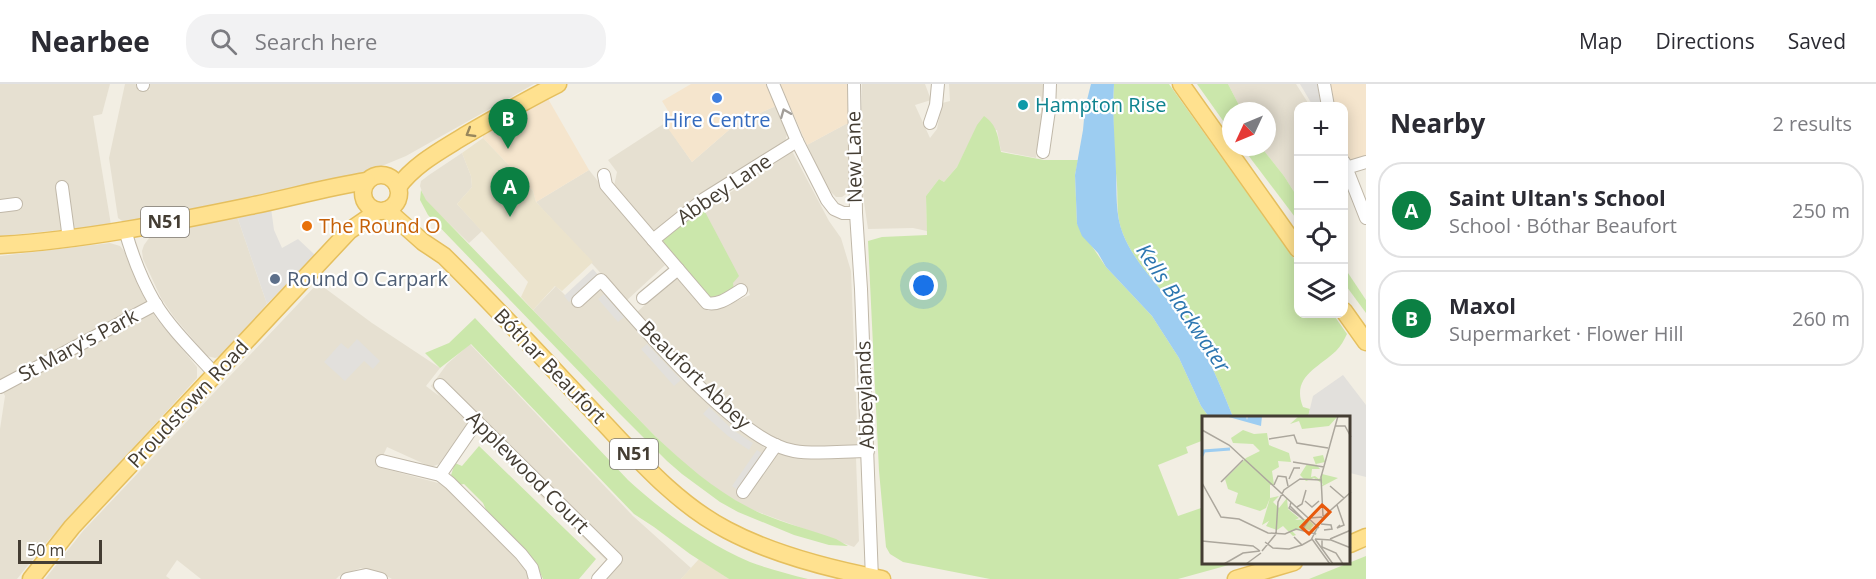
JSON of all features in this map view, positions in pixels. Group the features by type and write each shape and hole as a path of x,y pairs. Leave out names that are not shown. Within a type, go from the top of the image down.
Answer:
{"main road":[{"name":"Proudstown Road","path":"31,579 72,527 349,231 354,217 372,200 395,204 398,191 406,176 430,158 503,113 558,84"},
{"path":"1181,84 1294,242"},
{"name":"N51","path":"0,244 69,239 125,230 328,188 372,200 374,176 390,177 398,191"},
{"name":"Bóthar Beaufort","path":"398,191 444,256 653,474 694,509 726,530 757,544 801,560 875,578"},
{"name":"Bóthar Beaufort","path":"372,200 423,242 444,256"},
{"path":"1348,317 1366,342"},
{"path":"1351,544 1366,537"},
{"path":"1236,579 1287,564"}],"street":[{"name":"New Lane","path":"773,84 797,141 824,194 834,209 843,213 855,213 854,84"},
{"path":"930,123 936,105 938,84"},
{"path":"1043,152 1050,84"},
{"path":"1324,84 1327,102"},
{"name":"Abbey Lane","path":"652,240 704,199 797,141"},
{"path":"1348,165 1366,162"},
{"path":"1348,173 1366,218"},
{"path":"604,175 606,185 707,303 718,303 741,290"},
{"path":"62,187 69,239"},
{"path":"0,206 15,204"},
{"name":"Abbeylands","path":"855,213 861,289 875,578"},
{"path":"125,230 135,260 156,304 215,374"},
{"path":"643,298 678,269"},
{"name":"Beaufort Abbey","path":"578,301 601,279 661,347 727,411 750,430 776,445 795,451 868,451"},
{"name":"St Mary's Park","path":"0,387 156,304"},
{"name":"Applewood Court","path":"440,385 616,559 598,579"},
{"path":"440,475 477,422"},
{"path":"743,492 776,445"},
{"path":"382,460 440,475 521,555 532,568 535,579"},
{"path":"347,579 366,575 381,579"}],"shaded area":[{"path":"0,84 110,84 102,114 93,116 111,225 0,236"},
{"path":"125,84 135,84 150,90 149,84 534,84 406,156 360,175 125,223 118,218 109,158"},
{"path":"691,84 768,84 776,106 737,123 692,162 662,120 670,114 662,101"},
{"path":"780,84 849,84 851,124 846,124 807,145"},
{"path":"862,84 925,84 931,100 915,105 930,138 937,129 942,103 950,101 949,84 1046,84 1036,158 1001,151 997,130 973,135 957,167 944,182 939,179 926,196 927,231 913,228 868,229 860,175"},
{"path":"1228,84 1296,84 1307,102 1294,102 1294,192 1268,156 1276,156 1276,102 1237,102"},
{"path":"1300,84 1319,84 1322,102 1311,102"},
{"path":"1330,84 1366,84 1366,158 1354,161 1348,158 1348,102 1333,102"},
{"path":"547,97 589,170 536,202 533,191 483,138 482,132"},
{"path":"776,106 787,134 785,143 654,232 614,186 617,172 608,160 665,123 692,162 737,123"},
{"path":"846,124 851,124 849,192 842,197 836,197 829,190 807,145"},
{"path":"483,138 533,191 536,202 593,262 562,291 555,286 533,310 521,297 528,282 457,204 472,187 471,176 462,153"},
{"path":"792,151 829,221 841,238 851,271 858,448 793,447 741,419 686,366 637,312 675,278 680,280 708,311 750,295 746,285 725,293 670,252 664,244 664,237"},
{"path":"462,153 471,176 472,187 457,204 482,231 469,243 425,200 420,186 421,181"},
{"path":"589,170 665,265 626,301 536,202"},
{"name":"Round O Carpark","path":"271,208 274,230 282,248 298,239 315,255 267,304 238,219 233,214"},
{"path":"233,214 238,219 267,304 221,356 215,358 207,356 161,298 143,259 142,251 152,234"},
{"path":"110,243 120,246 124,251 143,296 156,318 197,367 197,378 45,544 17,579 0,579 0,429 5,396 0,386 0,256"},
{"path":"593,269 598,275 569,302 564,296"},
{"path":"318,283 372,323 440,368 426,386 439,396 431,386 447,364 470,344 633,516 691,568 681,579 603,579 613,567 485,441 469,421 439,464 431,467 387,447 378,467 442,484 528,571 528,579 392,579 381,573 361,568 336,579 201,579 177,560 166,576 170,579 45,579 83,531"},
{"path":"556,286 578,308 601,288 679,377 722,416 766,449 782,454 856,458 859,541 854,547 750,509 724,494 690,469 533,310"},
{"path":"604,294 624,317 618,322 598,299"},
{"path":"357,339 380,361 373,369 364,361 345,381 324,362 341,343 348,349"},
{"path":"647,344 681,380 674,386 641,349"},
{"path":"1343,375 1366,405 1366,477 1351,473 1351,416 1308,416 1313,396"},
{"path":"709,407 733,430 753,443 749,450 728,436 703,414"},
{"path":"757,450 763,454 738,490 732,486"},
{"path":"699,559 729,579 681,579"}],"green space":[{"path":"1114,84 1169,84 1294,258 1294,318 1336,318 1347,334 1336,351 1314,368 1303,381 1300,397 1303,407 1310,409 1308,416 1233,416 1201,345 1179,312 1136,258 1121,228 1118,216"},
{"path":"1197,84 1228,84 1237,102 1222,102 1222,119"},
{"path":"984,116 988,119 998,136 1001,152 1044,160 1078,160 1075,175 1077,224 1106,267 1152,316 1179,358 1201,406 1208,416 1202,416 1202,441 1186,447 1188,453 1158,465 1178,516 1202,508 1202,564 1232,564 1178,579 990,579 903,562 890,554 886,547 879,471 868,241 882,237 927,235 926,196 939,179 944,182 957,167 977,125"},
{"path":"1249,156 1268,156 1284,176 1294,192 1294,216"},
{"path":"421,190 426,200 655,436 688,466 735,500 758,512 836,539 848,546 829,545 794,535 738,512 720,502 682,474 620,414 428,215 420,200"},
{"path":"704,210 739,276 733,283 734,290 714,299 670,252 663,241 664,237"},
{"path":"1348,273 1366,300 1366,313 1348,288"},
{"path":"475,318 628,480 656,504 702,536 750,562 808,579 729,579 634,514 471,344 440,368 425,353 449,343"},
{"path":"479,446 596,559 579,579 543,579 536,563 487,512 483,503 464,484 459,485 451,475 455,463 462,466"},
{"path":"1366,556 1366,579 1309,579 1351,564"}],"water":[{"path":"1091,84 1114,84 1113,116 1117,203 1123,234 1136,258 1179,312 1201,345 1233,416 1208,416 1201,406 1179,358 1152,316 1106,267 1098,253 1082,236 1077,224 1075,175"}],"place":[{"name":"Hire Centre","path":"717,98"},
{"name":"Hampton Rise","path":"1023,105"},
{"name":"Maxol","path":"508,149"},
{"name":"Saint Ultan's School","path":"510,217"},
{"name":"The Round O","path":"307,226"},
{"name":"Round O Carpark","path":"275,279"}],"water label":[{"name":"Kells Blackwater","path":"1183,308"}]}
